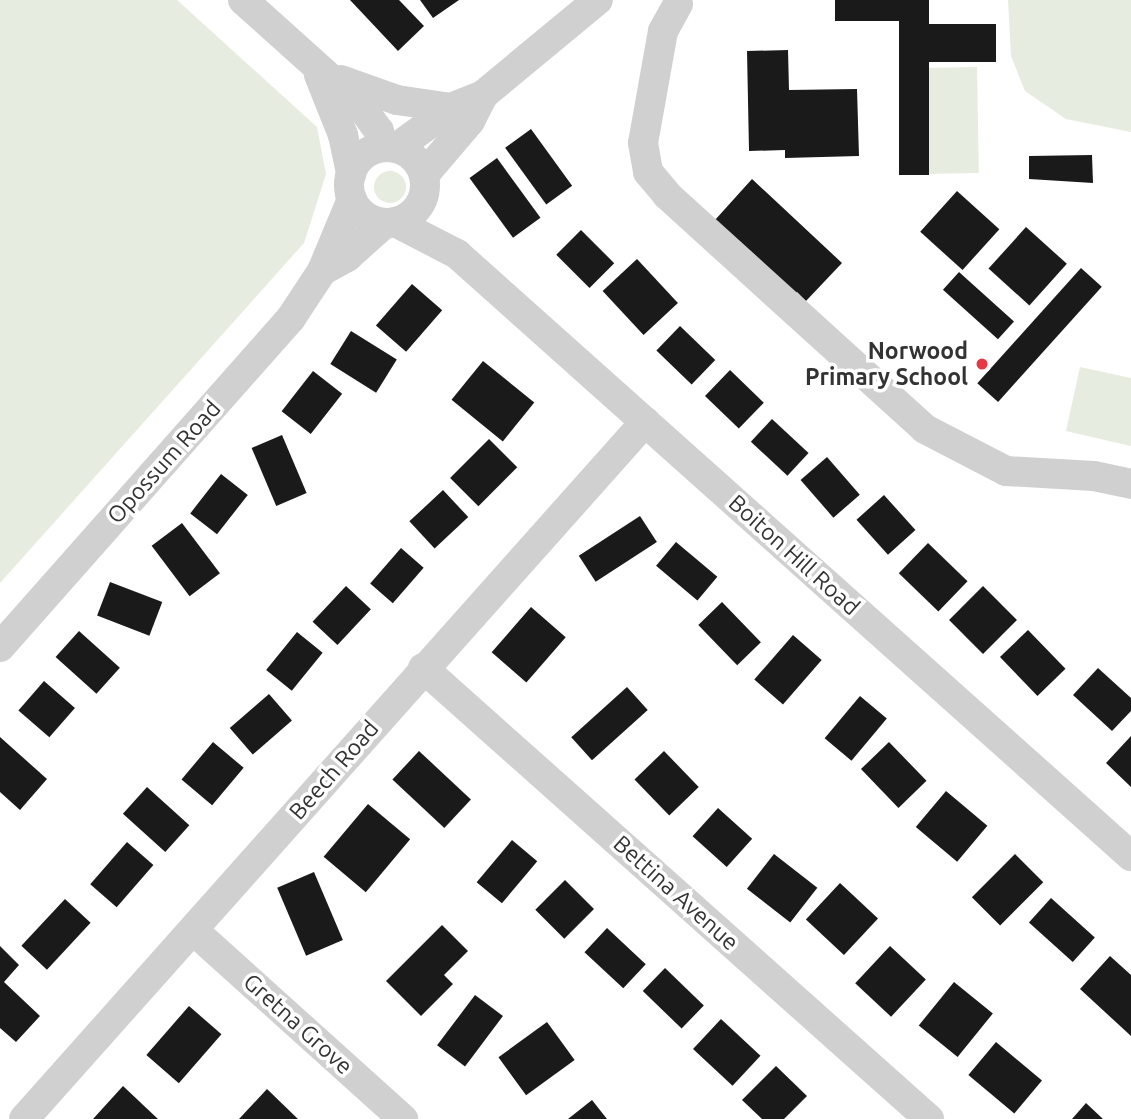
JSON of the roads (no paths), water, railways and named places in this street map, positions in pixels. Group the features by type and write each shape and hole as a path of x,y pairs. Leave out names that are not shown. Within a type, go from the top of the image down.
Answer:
{"street":[{"path":"243,0 360,105 389,148 414,158 423,186"},
{"path":"351,186 362,156 389,148 451,108 483,95 598,0"},
{"path":"678,4 663,32 643,143 648,172 667,195 925,429 1006,471 1094,476 1131,484"},
{"path":"314,64 354,87 397,100 451,108"},
{"path":"314,64 330,94 351,186 365,216 390,223 412,214 423,186 470,121 483,95"},
{"name":"Opossum Road","path":"0,647 291,318 322,271 351,186"},
{"name":"Boiton Hill Road","path":"423,186 457,254"},
{"name":"Opossum Road","path":"322,271 347,257 390,223"},
{"name":"Boiton Hill Road","path":"390,223 457,254 1131,856"},
{"name":"Beech Road","path":"24,1119 423,668 645,422"},
{"name":"Bettina Avenue","path":"423,668 929,1119"},
{"name":"Gretna Grove","path":"193,930 403,1119"}],"place":[{"name":"Norwood Primary School","path":"982,364"}]}
